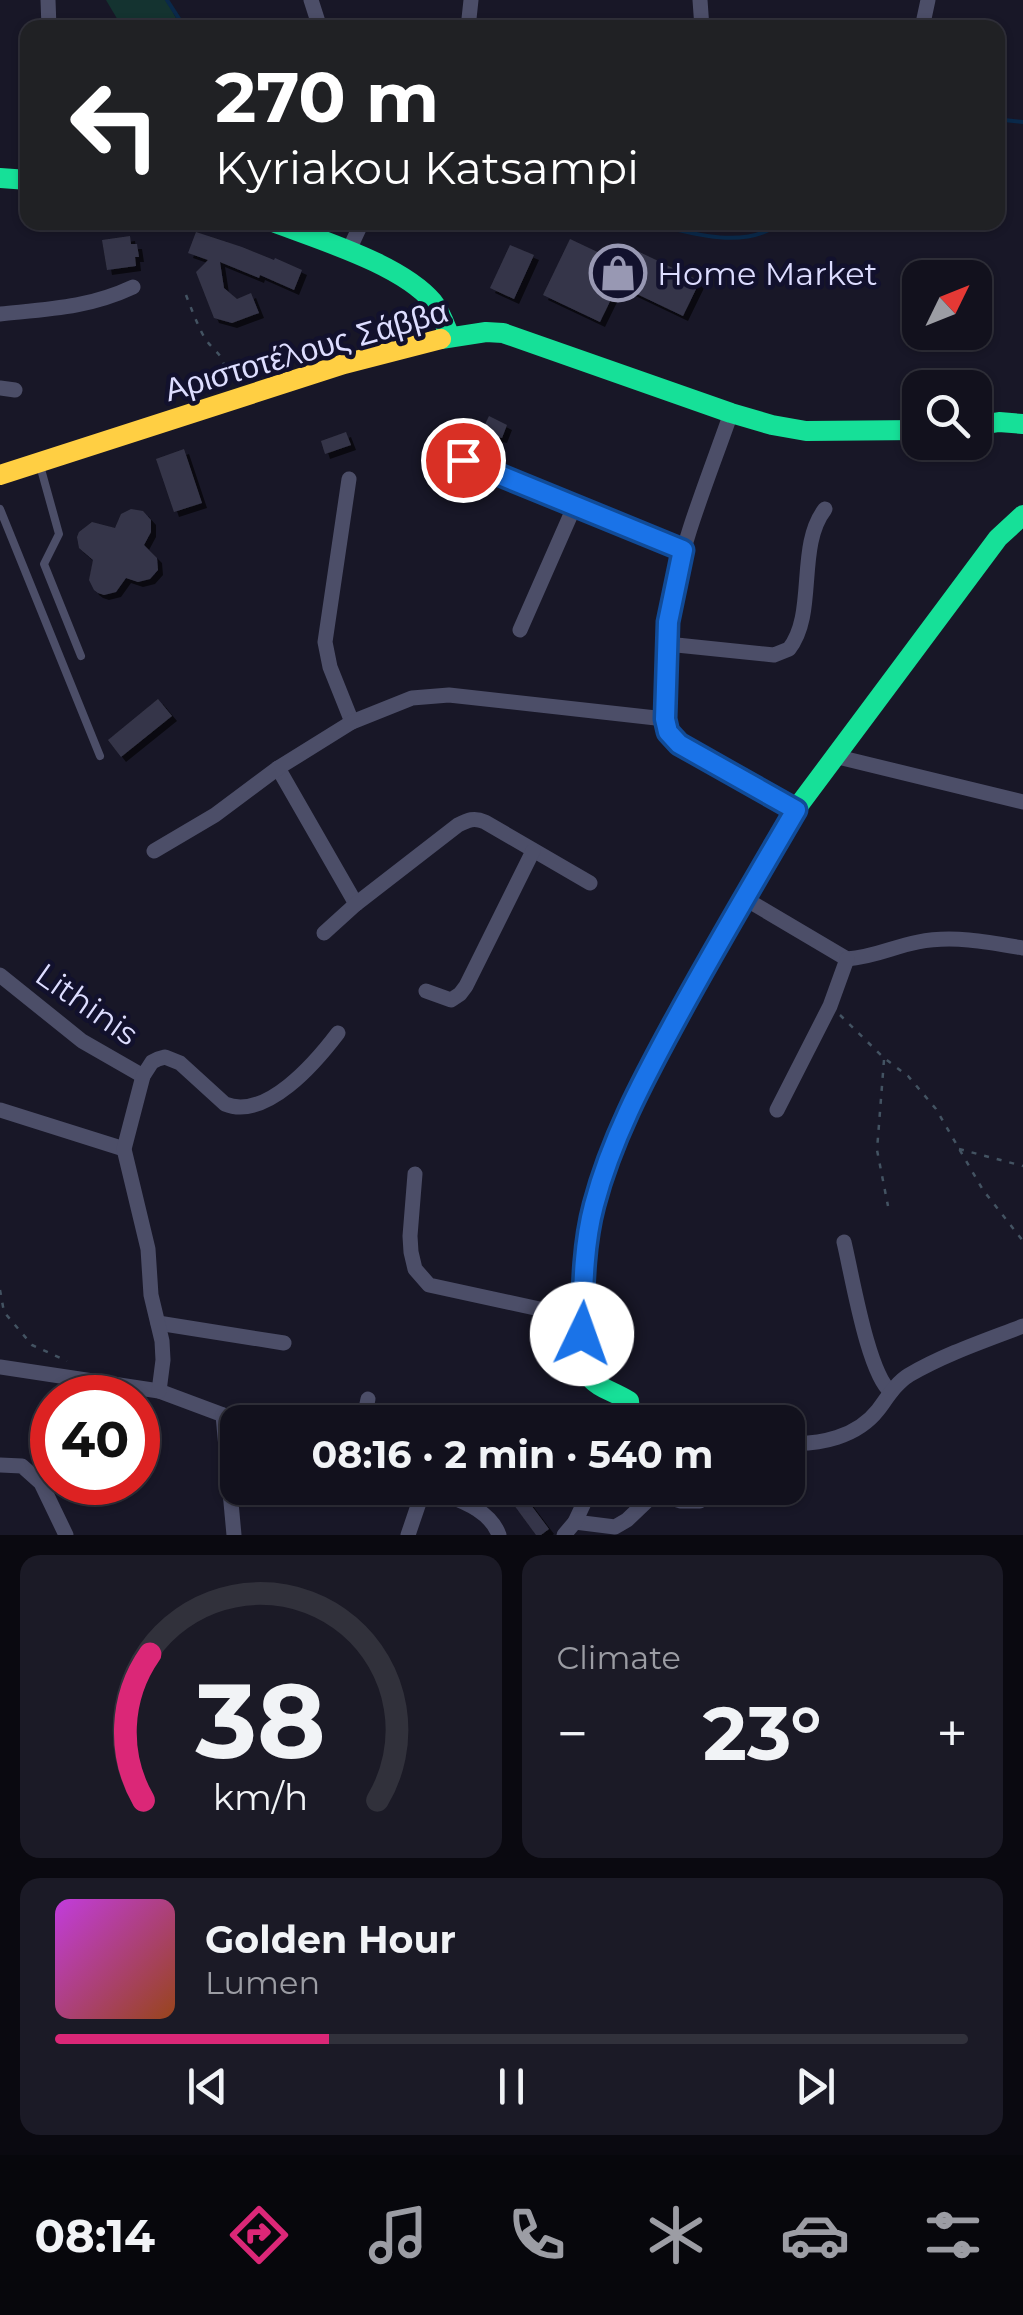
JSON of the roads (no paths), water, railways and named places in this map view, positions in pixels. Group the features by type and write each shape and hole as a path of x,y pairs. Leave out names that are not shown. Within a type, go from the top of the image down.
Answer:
{"street":[{"path":"293,230 348,252 420,289 440,313 450,337"},
{"path":"348,252 358,230"},
{"path":"0,314 88,304 133,287"},
{"name":"Αριστοτέλους Σάββα","path":"0,475 344,364 450,337 486,332 503,333 731,413 806,431 902,430"},
{"path":"999,422 1023,410"},
{"path":"731,413 683,550 670,604 665,719 668,732 679,744 796,810"},
{"path":"992,423 1023,424"},
{"path":"434,464 463,460 683,550"},
{"path":"349,479 326,642 330,667 352,722"},
{"path":"520,630 576,505"},
{"path":"667,644 774,655 789,649 799,632 814,530 825,509"},
{"path":"629,1405 621,1395 593,1384 584,1370 587,1241 594,1204 623,1124 659,1050 796,810 998,538 1023,515"},
{"path":"154,852 352,722 412,698 432,695 665,719"},
{"path":"834,756 1023,802"},
{"path":"278,768 356,904"},
{"path":"324,934 356,904 458,825 477,818 590,884"},
{"path":"426,991 451,1000 460,994 532,851"},
{"path":"744,898 847,960 869,958 916,942 945,939 1023,948"},
{"path":"777,1110 830,1006 847,960"},
{"name":"Lithinis","path":"0,976 82,1041 143,1076"},
{"path":"160,1383 163,1360 151,1295 148,1249 124,1149 143,1076 152,1062 165,1057 173,1059 225,1104 249,1107 281,1092 317,1060 338,1033"},
{"path":"0,1110 124,1149"},
{"path":"414,1174 411,1252 415,1268 429,1286 558,1314 583,1314"},
{"path":"844,1242 874,1363 891,1392"},
{"path":"158,1323 284,1343"},
{"path":"805,1443 817,1443 858,1429 908,1376 952,1353 1023,1326"},
{"path":"0,1368 45,1375"},
{"path":"160,1391 220,1414"},
{"path":"367,1405 368,1399"},
{"path":"0,1466 22,1466 41,1482 66,1535"},
{"path":"231,1505 234,1535"},
{"path":"408,1535 420,1505"},
{"path":"466,1505 482,1512 499,1535"},
{"path":"582,1505 570,1528 615,1527 643,1505"}],"lane":[{"path":"39,462 59,534 44,564 81,656"},
{"path":"0,509 100,756"}],"waterway":[{"path":"167,0 180,20"},
{"path":"1005,120 1023,122"},
{"path":"680,230 733,238 769,230"}],"place":[{"name":"Home Market","path":"618,273"}]}
